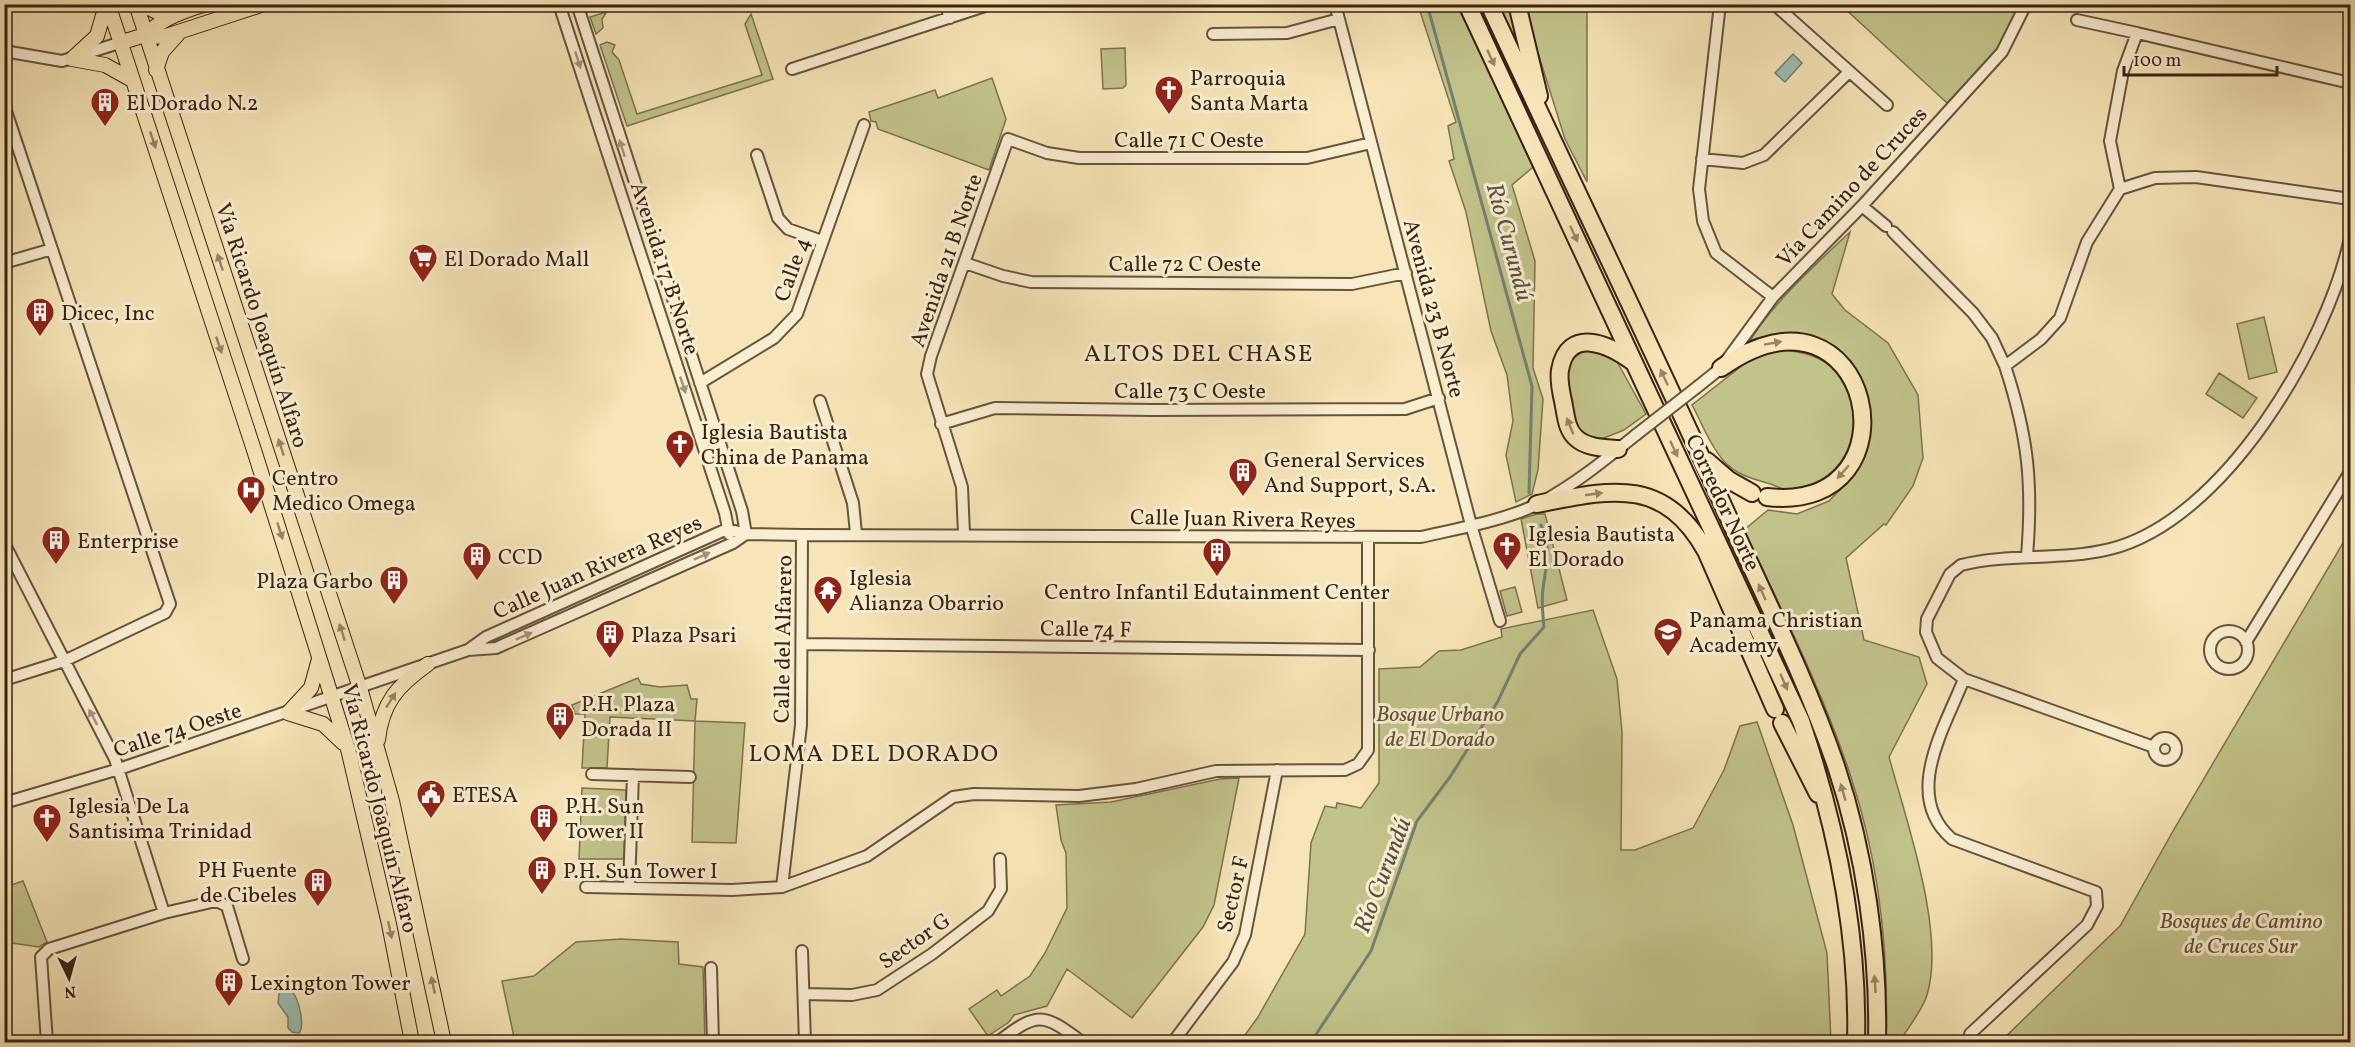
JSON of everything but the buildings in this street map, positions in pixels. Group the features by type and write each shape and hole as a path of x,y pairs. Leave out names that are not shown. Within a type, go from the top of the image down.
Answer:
{"highway":[{"name":"Corredor Norte","path":"1467,4 1801,721 1830,815 1846,894 1857,1016 1856,1042"},
{"name":"Corredor Norte","path":"1489,4 1701,455 1808,693 1837,769 1854,831 1866,896 1876,994 1877,1042"},
{"path":"1517,4 1549,134"},
{"path":"1701,455 1729,480 1760,495 1788,498 1813,494 1839,478 1859,448 1863,432 1861,399 1854,382 1843,366 1828,353 1809,344 1790,341 1762,345 1743,352 1721,368"},
{"path":"1618,449 1590,445 1575,437 1568,424 1560,371 1568,352 1576,345 1587,342 1608,345 1634,363"},
{"path":"1537,504 1611,492 1650,498 1670,507 1694,529 1706,551 1779,716 1830,815"}],"main road":[{"name":"Vía Ricardo Joaquín Alfaro","path":"107,4 320,656 348,749 391,934 412,1042"},
{"path":"72,59 97,36 107,4"},
{"name":"Vía Ricardo Joaquín Alfaro","path":"136,4 360,688 377,748 434,988 444,1042"},
{"path":"141,4 157,12 174,14"},
{"path":"145,35 157,23 174,14 206,4"},
{"path":"119,43 145,35 163,37 264,4"},
{"path":"156,70 165,49 182,30"},
{"path":"72,59 105,65 132,80"},
{"path":"320,656 311,688 288,713 322,724 334,732 348,749"},
{"path":"377,748 380,719 388,702 399,687 428,664"}],"street":[{"name":"Avenida 17 B Norte","path":"559,4 733,543"},
{"name":"Avenida 17 B Norte","path":"577,4 742,511 746,534"},
{"path":"945,4 950,18"},
{"path":"792,69 991,4"},
{"name":"Avenida 23 B Norte","path":"1335,4 1471,525 1500,621"},
{"path":"1720,4 1699,189 1703,221 1716,253 1773,297"},
{"path":"1773,4 1887,105"},
{"name":"Vía Camino de Cruces","path":"1696,388 1721,368 1773,297 1862,206 2002,52 2026,4"},
{"path":"1213,34 1287,33 1339,19"},
{"path":"2077,20 2350,83"},
{"path":"2120,189 2110,141 2123,71 2137,33"},
{"path":"4,51 50,61 72,59 119,43"},
{"path":"1702,159 1743,163 1764,155 1849,72"},
{"path":"4,105 170,599 170,608 165,613 64,662 4,680"},
{"name":"Calle 4","path":"700,383 774,338 797,314 864,124"},
{"name":"Calle 71 C Oeste","path":"1008,139 1047,153 1079,158 1307,158 1371,143"},
{"name":"Avenida 21 B Norte","path":"964,534 962,487 927,374 931,356 1008,139"},
{"path":"4,147 17,145"},
{"path":"757,155 778,218 788,229 822,241"},
{"path":"2005,366 2041,339 2060,318 2087,242 2120,189 2155,178 2196,177 2350,199"},
{"path":"1862,206 1889,229 1973,313 1992,338 2005,366 2017,403 2027,452 2031,501 2027,556"},
{"path":"2154,747 1964,679 1936,658 1926,632 1927,619 1950,574 1961,565 2027,556 2083,554 2136,540 2175,517 2209,489 2266,420 2303,362 2348,264 2350,238"},
{"path":"4,263 52,249"},
{"name":"Calle 72 C Oeste","path":"965,264 1002,276 1031,282 1352,284 1406,273"},
{"name":"Calle Juan Rivera Reyes","path":"468,650 486,637 727,530 746,534 802,535 856,533 1368,539 1421,537 1471,525 1537,504 1618,449 1696,388"},
{"name":"Calle 73 C Oeste","path":"941,424 995,408 1406,409 1438,398"},
{"path":"820,401 853,503 856,533"},
{"path":"2246,642 2350,472"},
{"name":"Calle Juan Rivera Reyes","path":"360,688 468,650 496,648 733,543 746,534"},
{"name":"Calle del Alfarero","path":"782,887 801,725 802,535"},
{"path":"586,887 732,890 782,887 867,856 953,797 974,794 1079,796 1136,789 1216,771 1345,770 1358,764 1368,750 1368,539"},
{"path":"4,543 119,769 164,912"},
{"name":"Calle 74 F","path":"803,644 1369,650"},
{"path":"1964,679 1929,769 1929,806 1939,828 1952,839 2096,892 2097,906 2087,925 1970,1034"},
{"name":"Calle 74 Oeste","path":"4,803 119,769 360,688"},
{"name":"Sector F","path":"1173,1042 1233,962 1245,935 1277,770"},
{"path":"592,774 690,777"},
{"path":"629,887 633,775"},
{"name":"Sector G","path":"804,994 852,995 877,990 932,954 988,911 1001,889 1000,859"},
{"path":"46,1042 41,957 49,949 164,912 216,901 227,906 243,959"},
{"path":"802,951 805,1042"},
{"path":"711,968 713,1042"},
{"path":"998,1042 1031,1020 1052,1019 1082,1042"}],"green space":[{"path":"1418,5 1457,5 1533,167 1512,185 1535,261 1533,368 1543,399 1538,470 1532,494 1516,502 1506,455 1513,421 1507,375 1491,331 1466,212 1449,161 1454,159 1448,126 1456,122"},
{"path":"1497,5 1510,5 1520,53"},
{"path":"1523,5 1587,5 1587,182 1565,139"},
{"path":"1841,5 2021,5 1998,49 1947,103"},
{"path":"606,13 602,19 603,28 596,34 590,17"},
{"path":"751,14 773,79 627,126 600,45 607,42 615,45 612,52 619,60 637,114 762,75 745,24"},
{"path":"1125,48 1126,85 1123,88 1103,89 1101,49"},
{"path":"992,78 1006,119 989,170 878,129 876,122 871,121 869,112 935,90 938,98"},
{"path":"1850,232 1832,294 1845,310 1888,343 1918,395 1923,458 1913,486 1886,525 1884,524 1846,558 1864,640 1919,657 1927,684 1889,757 1914,843 1928,909 1931,940 1932,969 1927,995 1899,1042 1886,1042 1884,942 1875,875 1861,809 1840,745 1815,683 1744,530 1768,510 1797,514 1829,501 1851,478 1865,454 1868,423 1862,395 1815,343 1746,347 1781,300"},
{"path":"2264,317 2277,372 2249,379 2237,324"},
{"path":"1587,349 1615,358 1646,414 1624,430 1604,438 1593,438 1583,434 1576,427 1566,376 1571,360"},
{"path":"1779,349 1812,356 1830,366 1843,381 1851,399 1854,417 1852,436 1846,453 1835,469 1820,480 1788,490 1749,477 1728,465 1718,454 1692,405 1748,361"},
{"path":"2219,373 2257,398 2243,418 2206,394"},
{"path":"1545,514 1567,600 1538,608 1521,519"},
{"name":"Bosques de Camino de Cruces Sur","path":"2350,531 2350,1042 2000,1042 2120,926 2173,831"},
{"path":"1515,587 1522,612 1507,616 1500,591"},
{"name":"Bosque Urbano de El Dorado","path":"1593,610 1617,679 1622,732 1621,850 1635,850 1693,828 1724,770 1740,726 1757,722 1793,825 1827,953 1831,1042 1240,1042 1258,1017 1305,934 1311,843 1325,806 1336,808 1337,803 1361,808 1379,783 1379,669 1420,667 1439,651 1461,650 1502,637 1501,629"},
{"path":"638,678 641,684 660,687 687,685 691,699 697,699 695,721 610,717 607,768 582,768 585,714 575,714 572,705"},
{"path":"695,721 745,723 736,843 692,842"},
{"path":"1239,778 1214,905 1203,927 1132,1018 1067,969 1047,1006 1014,1015 1009,1022 988,1036 969,1009 997,990 1001,996 1030,976 1045,953 1067,908 1066,853 1061,840 1056,805 1111,802 1220,779"},
{"path":"582,788 626,790 624,859 579,859"},
{"path":"23,881 47,942 39,947 5,942 5,887"},
{"path":"621,939 678,942 679,964 703,967 705,1042 515,1042 502,981 534,976 576,942"}],"shaded area":[{"path":"1793,54 1802,63 1785,82 1775,73"},
{"path":"282,990 291,991 299,1005 301,1029 299,1033 292,1032 288,1028 288,1017 278,1003 279,993"}],"waterway":[{"name":"Río Curundú","path":"1427,4 1532,386 1529,493"},
{"name":"Río Curundú","path":"1311,1042 1371,951 1417,821 1450,777 1498,701 1520,654 1544,627 1542,599 1547,550 1541,525"}],"place":[{"name":"Parroquia Santa Marta","path":"1169,116"},
{"name":"El Dorado N.2","path":"105,128"},
{"name":"El Dorado Mall","path":"423,284"},
{"name":"Dicec, Inc","path":"40,338"},
{"name":"Iglesia Bautista China de Panama","path":"680,470"},
{"name":"General Services And Support, S.A.","path":"1243,498"},
{"name":"Centro Medico Omega","path":"251,516"},
{"name":"Enterprise","path":"56,566"},
{"name":"Iglesia Bautista El Dorado","path":"1507,572"},
{"name":"Centro Infantil Edutainment Center","path":"1217,578"},
{"name":"CCD","path":"477,582"},
{"name":"Plaza Garbo","path":"394,606"},
{"name":"Iglesia Alianza Obarrio","path":"828,616"},
{"name":"Panama Christian Academy","path":"1668,658"},
{"name":"Plaza Psari","path":"610,660"},
{"name":"P.H. Plaza Dorada II","path":"560,742"},
{"name":"ETESA","path":"431,820"},
{"name":"Iglesia De La Santisima Trinidad","path":"47,844"},
{"name":"P.H. Sun Tower II","path":"544,844"},
{"name":"P.H. Sun Tower I","path":"542,896"},
{"name":"PH Fuente de Cibeles","path":"318,908"},
{"name":"Lexington Tower","path":"229,1008"}],"district":[{"name":"ALTOS DEL CHASE","path":"1199,353"},
{"name":"LOMA DEL DORADO","path":"874,753"}]}
